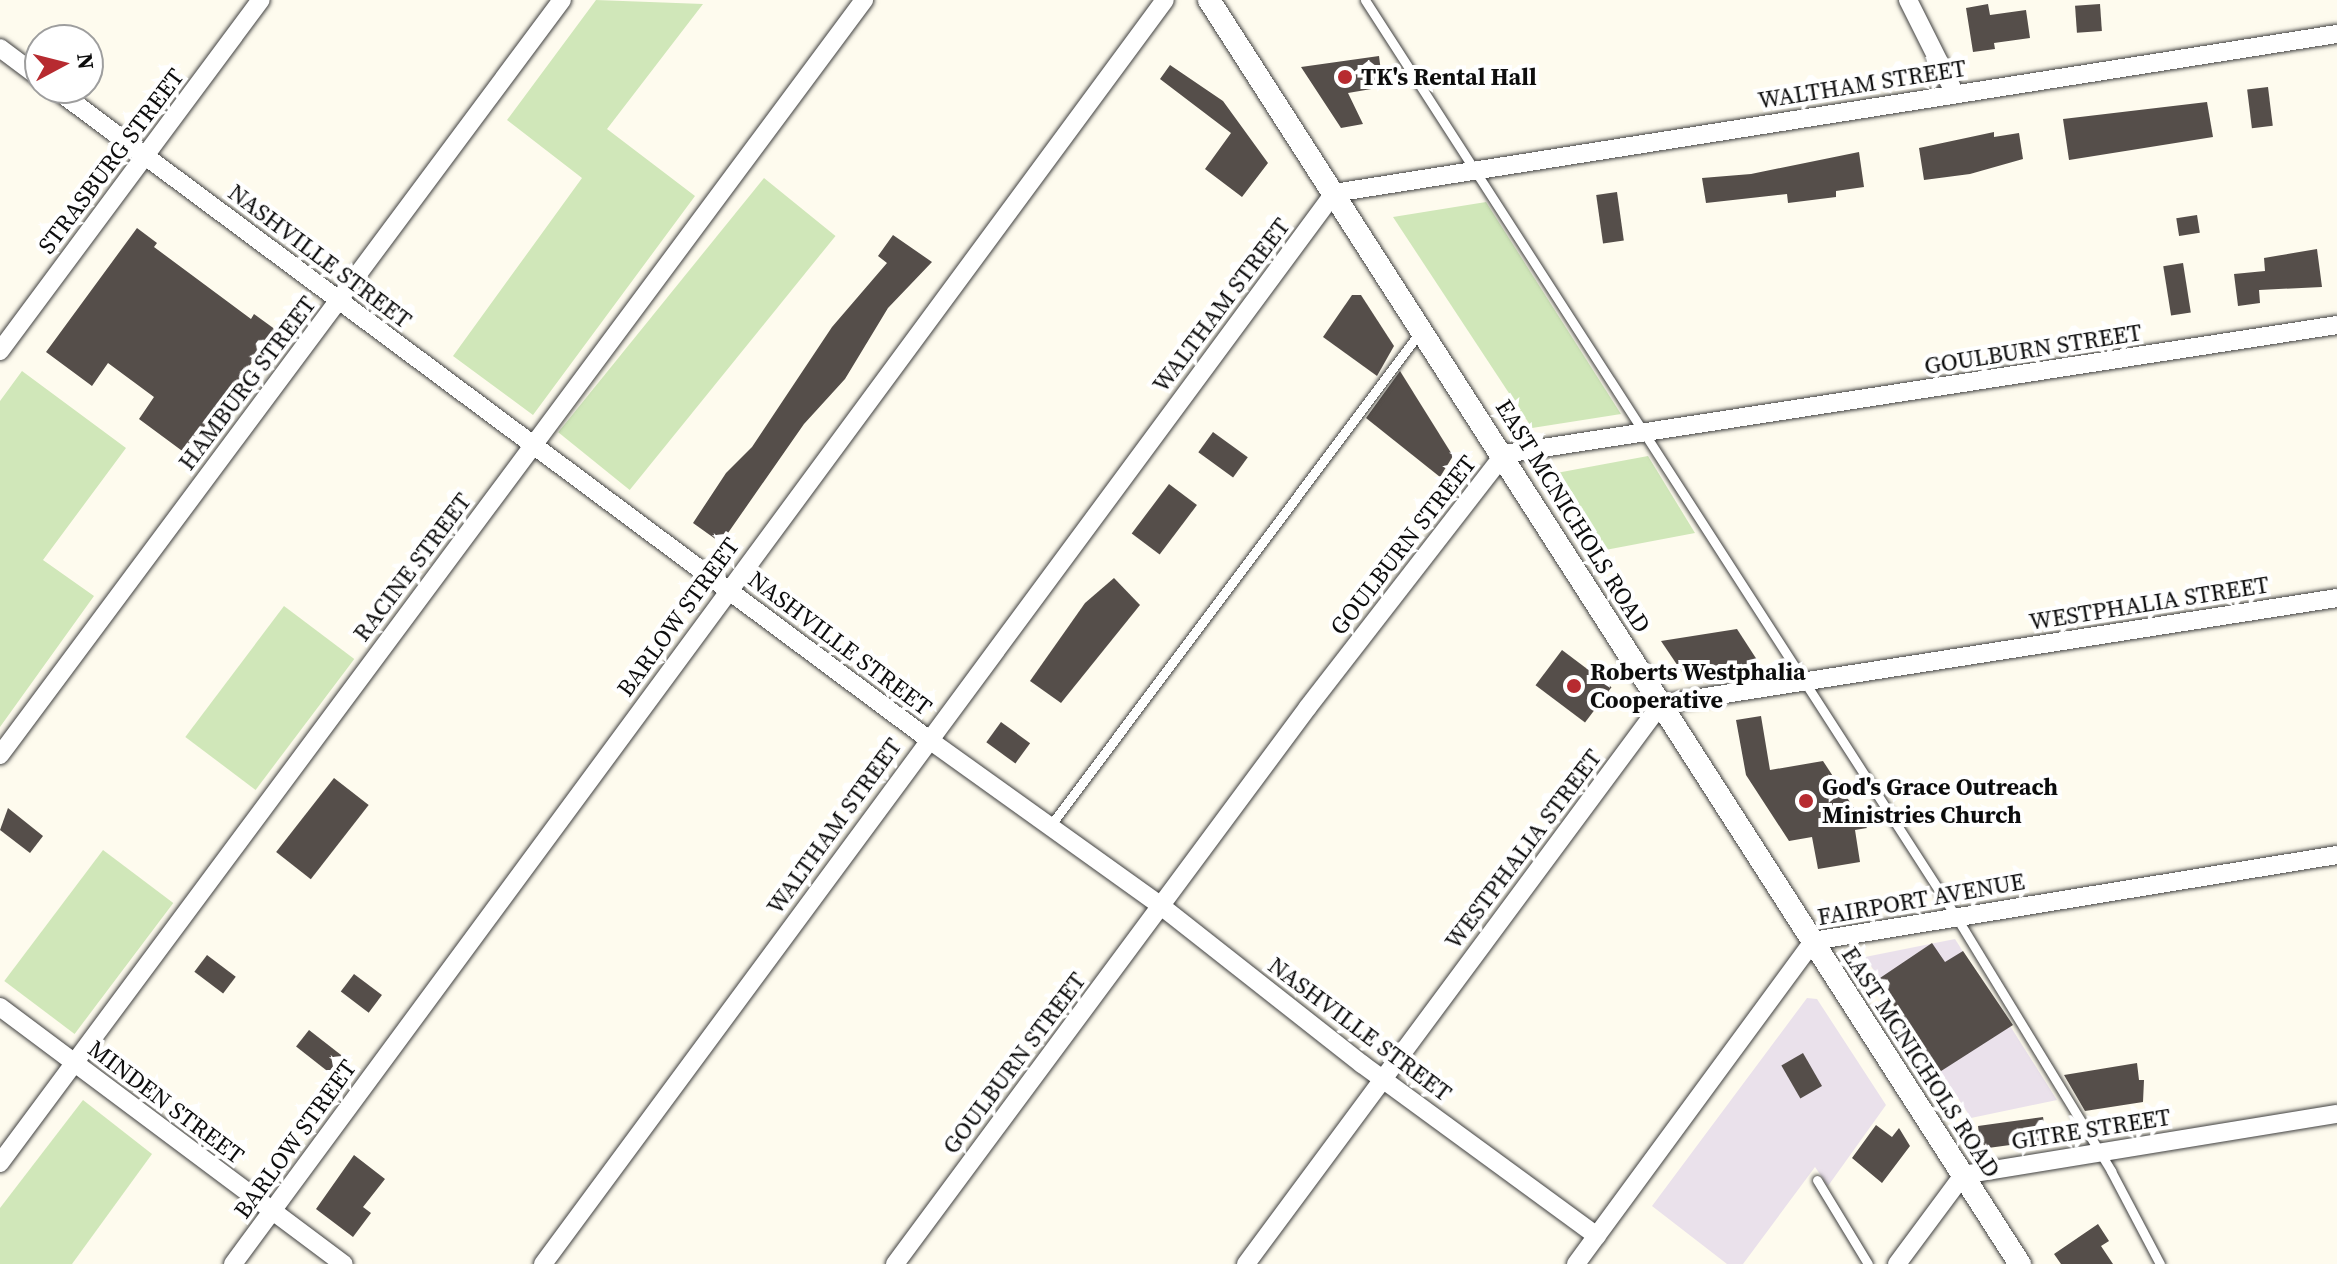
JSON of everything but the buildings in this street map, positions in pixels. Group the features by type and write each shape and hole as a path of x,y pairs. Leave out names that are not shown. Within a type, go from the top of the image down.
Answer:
{"street":[{"name":"STRASBURG STREET","path":"0,351 261,0"},
{"name":"HAMBURG STREET","path":"0,755 562,0"},
{"name":"RACINE STREET","path":"0,1163 864,0"},
{"name":"BARLOW STREET","path":"233,1264 1165,0"},
{"name":"EAST MCNICHOLS ROAD","path":"1209,0 1504,454 2020,1264"},
{"path":"1908,0 1955,94"},
{"name":"WALTHAM STREET","path":"543,1264 1334,193 2337,34"},
{"path":"0,48 24,66"},
{"name":"NASHVILLE STREET","path":"75,104 928,739 1161,906 1384,1079 1597,1236"},
{"name":"GOULBURN STREET","path":"895,1264 1161,906 1504,454 1643,435 2337,325"},
{"name":"WESTPHALIA STREET","path":"1246,1264 1661,704 2337,598"},
{"name":"FAIRPORT AVENUE","path":"1576,1264 1813,941 1955,915 2337,855"},
{"name":"MINDEN STREET","path":"0,1007 343,1264"},
{"name":"GITRE STREET","path":"1963,1175 2337,1114"},
{"path":"1897,1264 1963,1175"}],"lane":[{"path":"1365,0 1800,681 1955,915 2099,1151 2160,1264"},
{"path":"1050,826 1422,329"},
{"path":"1817,1180 1868,1264"}],"shaded area":[{"path":"1955,939 2057,1100 1971,1118 1865,957"},
{"path":"1807,998 1817,999 1886,1105 1828,1186 1815,1167 1743,1264 1727,1264 1652,1206"}],"green space":[{"path":"596,0 703,4 607,129 695,196 533,415 453,356 582,178 507,120"},
{"path":"764,178 835,236 630,490 558,432"},
{"path":"1486,202 1621,414 1532,428 1393,217"},
{"path":"22,371 126,448 43,560 94,596 0,727 0,401"},
{"path":"1648,456 1695,533 1600,551 1551,474"},
{"path":"284,606 354,659 256,790 185,737"},
{"path":"103,850 173,903 75,1034 4,981"},
{"path":"83,1100 152,1154 72,1264 0,1264 0,1208"}],"place":[{"name":"TK's Rental Hall","path":"1345,77"},
{"name":"Roberts Westphalia Cooperative","path":"1574,686"},
{"name":"God's Grace Outreach Ministries Church","path":"1806,801"}]}
